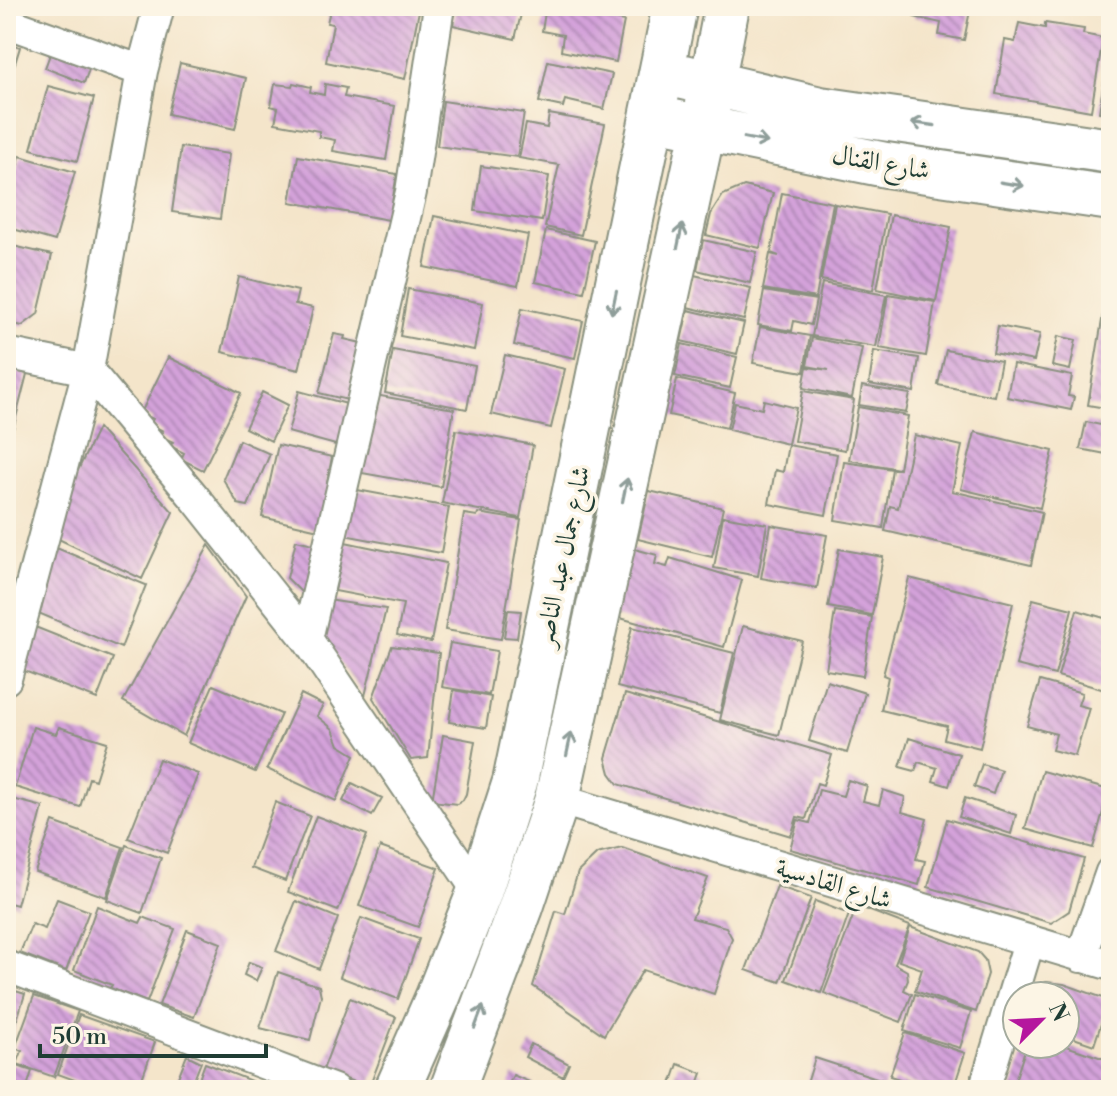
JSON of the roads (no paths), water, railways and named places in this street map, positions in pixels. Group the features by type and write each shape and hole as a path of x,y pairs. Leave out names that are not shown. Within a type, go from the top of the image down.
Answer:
{"main road":[{"name":"شارع جمال عبد الناصر","path":"397,1090 479,893 515,782 675,6"},
{"name":"شارع جمال عبد الناصر","path":"452,1090 521,907 557,799 703,130 727,6"},
{"name":"شارع القنال","path":"661,74 713,82 820,109 1111,151"},
{"name":"شارع القنال","path":"652,117 703,130 886,165 1111,198"}],"street":[{"path":"6,679 88,370 142,71 159,6"},
{"path":"307,639 411,192 439,6"},
{"path":"6,22 142,71"},
{"path":"6,353 88,370 307,639 479,893"},
{"name":"شارع القادسية","path":"557,799 1111,965"},
{"path":"1081,957 1111,872"},
{"path":"984,1090 1029,942"},
{"path":"6,966 334,1090"}]}
